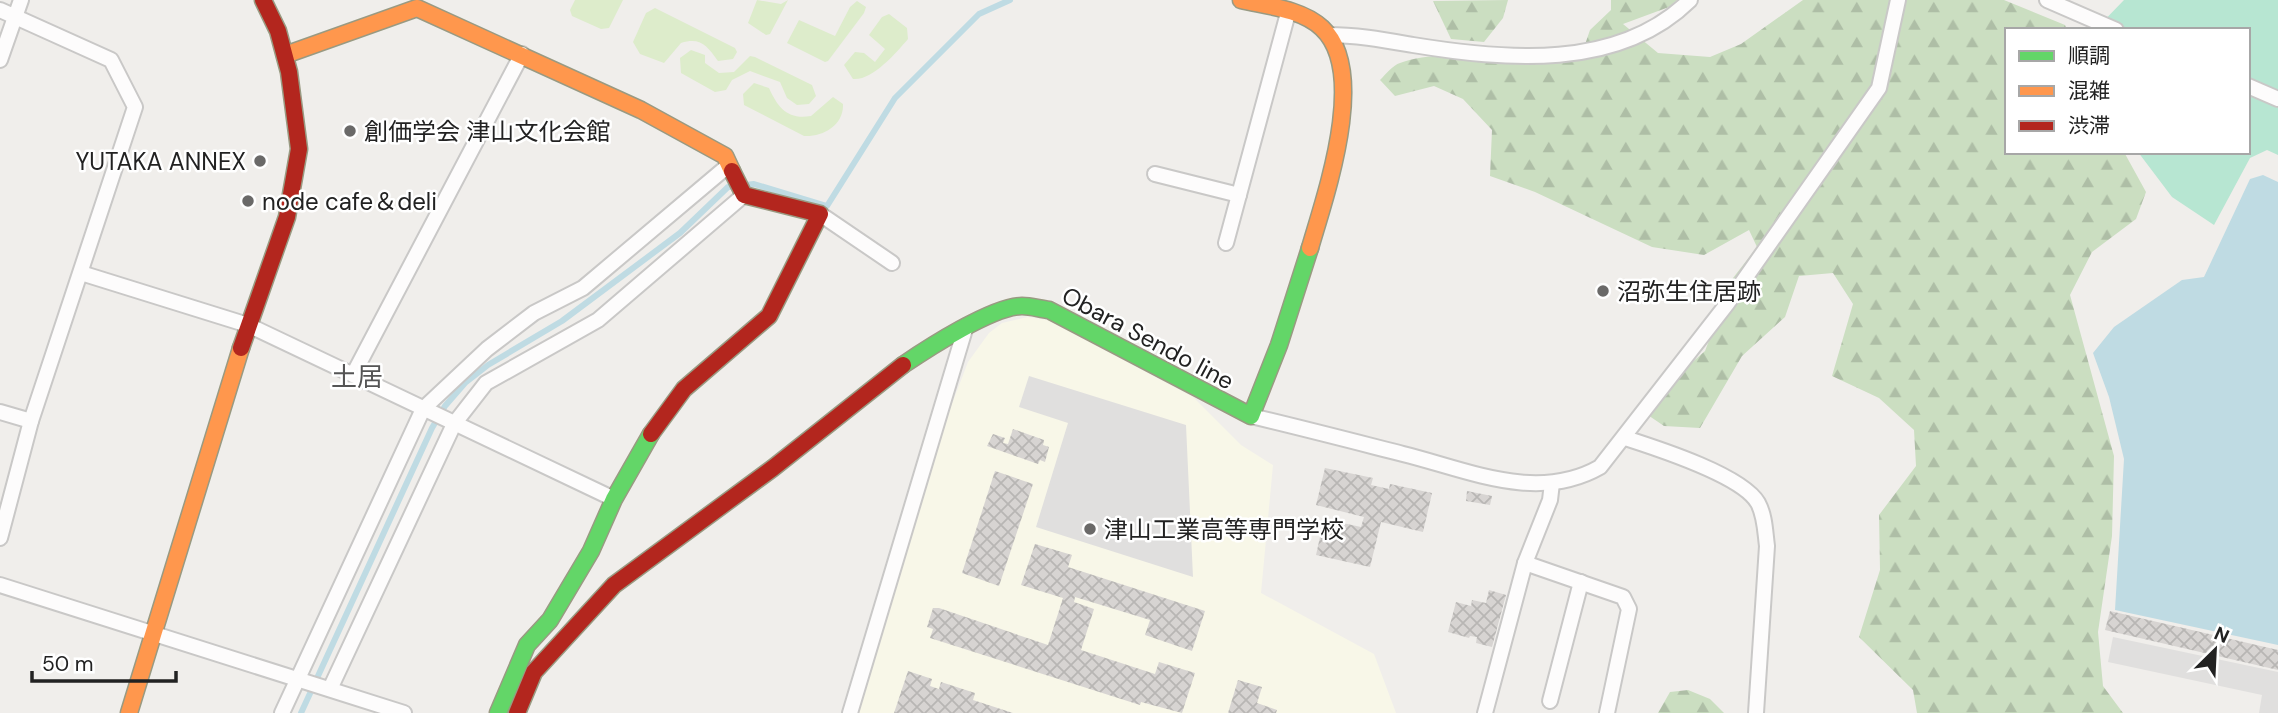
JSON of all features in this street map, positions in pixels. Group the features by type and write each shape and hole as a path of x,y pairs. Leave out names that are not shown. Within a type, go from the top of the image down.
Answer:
{"street":[{"path":"0,60 21,0"},
{"path":"129,713 248,325 290,200 299,150 296,102 285,55 263,0"},
{"path":"1241,0 1310,20 1328,35 1366,36 1512,57 1583,52 1621,44 1646,34 1690,0"},
{"path":"1251,416 1490,479 1552,482 1579,479 1601,467 1727,304 1879,88 1898,0"},
{"path":"2047,0 2111,28"},
{"path":"285,55 419,4 641,110 725,156 744,195 820,214 892,263"},
{"path":"0,10 111,60 135,107 32,421 0,538"},
{"path":"1226,243 1288,13"},
{"name":"Obara Sendo line","path":"517,713 534,672 614,585 774,468 897,369 966,326 1011,308 1049,310 1251,416 1283,339 1338,141 1343,92 1328,35"},
{"path":"353,375 522,54"},
{"path":"2250,87 2278,99"},
{"path":"282,713 423,409 487,349 534,313 583,288 729,165"},
{"path":"1155,174 1239,195"},
{"path":"330,689 454,424 486,383 598,320 744,195"},
{"path":"498,713 527,645 551,621 591,551 614,499 659,420 684,389 769,316 820,214"},
{"path":"81,273 248,325 614,499"},
{"path":"850,713 966,326"},
{"path":"0,412 32,421"},
{"path":"1625,438 1708,469 1739,485 1757,501 1764,521 1767,546 1756,713"},
{"path":"1485,713 1525,563 1550,500 1552,482"},
{"path":"1525,563 1623,597 1629,608 1607,713"},
{"path":"1550,701 1581,582"},
{"path":"0,585 330,689 384,710 404,713"}],"shaded area":[{"name":"津山工業高等専門学校","path":"1028,317 1047,320 1193,397 1241,445 1273,465 1261,593 1374,654 1396,713 858,713 940,435 968,362 989,333 1002,323"},
{"path":"1029,376 1186,425 1193,577 1036,527 1068,423 1019,407"},
{"path":"2113,637 2278,672 2278,713 2259,713 2262,695 2108,662"}],"green space":[{"path":"575,0 623,0 609,28 601,29 572,16 570,10"},
{"path":"757,0 781,4 788,0 770,34 766,35 748,23"},
{"path":"1508,0 1503,18 1484,42 1451,39 1433,1"},
{"path":"1611,0 1677,0 1669,7 1623,24 1658,53 1710,57 1741,44 1803,0 2004,0 2065,25 2066,28 2005,28 2005,154 2125,154 2146,192 2136,219 2092,252 2070,295 2114,456 2112,536 2098,632 2103,686 2123,713 1917,713 1913,690 1859,637 1880,570 1879,515 1916,466 1914,430 1879,398 1832,376 1853,304 1833,273 1799,276 1785,317 1742,356 1700,428 1664,426 1639,409 1705,351 1733,278 1757,247 1749,230 1704,255 1652,247 1535,192 1490,176 1492,130 1463,99 1434,86 1395,96 1380,80 1397,64 1420,58 1441,56 1535,62 1580,59 1590,30 1611,10"},
{"path":"2124,0 2278,0 2278,155 2267,150 2250,158 2214,225 2172,197 2140,154 2250,154 2250,28 2097,28"},
{"path":"857,1 866,7 864,13 828,61 825,62 787,43 799,20 835,36 850,7"},
{"path":"655,8 735,48 737,52 733,59 718,61 707,47 694,41 681,43 664,63 640,54 633,42 646,13"},
{"path":"889,14 907,28 908,39 876,71 853,79 844,65 855,52 864,53 875,62 885,49 869,35 882,17"},
{"path":"691,50 705,55 705,63 719,73 734,72 750,56 755,57 812,85 816,96 809,104 797,105 787,98 780,82 750,71 732,80 726,90 715,92 681,73 680,58"},
{"path":"754,83 769,88 780,107 796,116 811,116 833,97 843,104 840,118 825,132 804,136 744,105 743,94"},
{"path":"1688,690 1710,699 1724,713 1658,713 1670,692"}],"water":[{"path":"2263,175 2278,182 2278,645 2115,610 2124,459 2109,397 2093,353 2114,327 2182,280 2204,277 2250,179"}],"building":[{"path":"1013,429 1044,440 1043,445 1049,447 1045,462 1040,460 1038,464 987,446 993,434 1005,438 1003,443 1008,444"},
{"path":"1325,468 1373,478 1371,485 1389,489 1390,484 1432,493 1423,532 1381,522 1370,567 1316,555 1324,519 1361,527 1364,517 1316,505"},
{"path":"995,471 1033,484 999,586 962,573"},
{"path":"1467,491 1492,496 1490,505 1466,501"},
{"path":"1035,544 1072,555 1068,567 1205,611 1192,651 1145,635 1150,620 1075,597 1074,602 1094,609 1081,650 1155,674 1159,662 1195,673 1182,713 1141,702 1140,705 930,638 933,629 927,627 933,608 939,608 1048,645 1063,598 1021,585"},
{"path":"1489,590 1506,595 1492,647 1476,643 1477,637 1469,638 1448,632 1456,602 1471,606 1472,600 1486,603"},
{"path":"2110,611 2278,650 2278,670 2105,630"},
{"path":"908,671 932,679 930,686 939,689 941,682 975,693 973,700 1013,713 894,713"},
{"path":"1238,680 1262,687 1257,703 1277,710 1276,713 1228,713"}],"waterway":[{"path":"301,713 432,428 445,406 465,383 488,365 562,321 680,233 728,187 754,184 827,206 895,98 979,14 1010,0"}],"traffic: fast":[{"path":"903,365 978,320 1010,308 1029,306 1049,310 1251,416 1279,345 1310,248"},
{"path":"498,713 527,645 550,620 591,551 614,499 651,434"}],"traffic: slow":[{"path":"1241,0 1305,16 1322,28 1336,48 1342,74 1343,103 1339,135 1333,167 1310,248"},
{"path":"285,55 417,8 641,110 725,156 732,171"},
{"path":"129,713 241,348"}],"traffic: jam":[{"path":"241,348 287,217 299,149 289,72 278,31 263,0"},
{"path":"651,434 684,389 769,316 820,214 744,195 732,171"},
{"path":"517,713 534,672 614,585 773,468 903,365"}],"place":[{"name":"創価学会 津山文化会館","path":"350,131"},
{"name":"YUTAKA ANNEX","path":"260,161"},
{"name":"node cafe＆deli","path":"248,201"},
{"name":"沼弥生住居跡","path":"1603,291"},
{"name":"津山工業高等専門学校","path":"1090,529"}],"district":[{"name":"土居","path":"357,377"}]}
